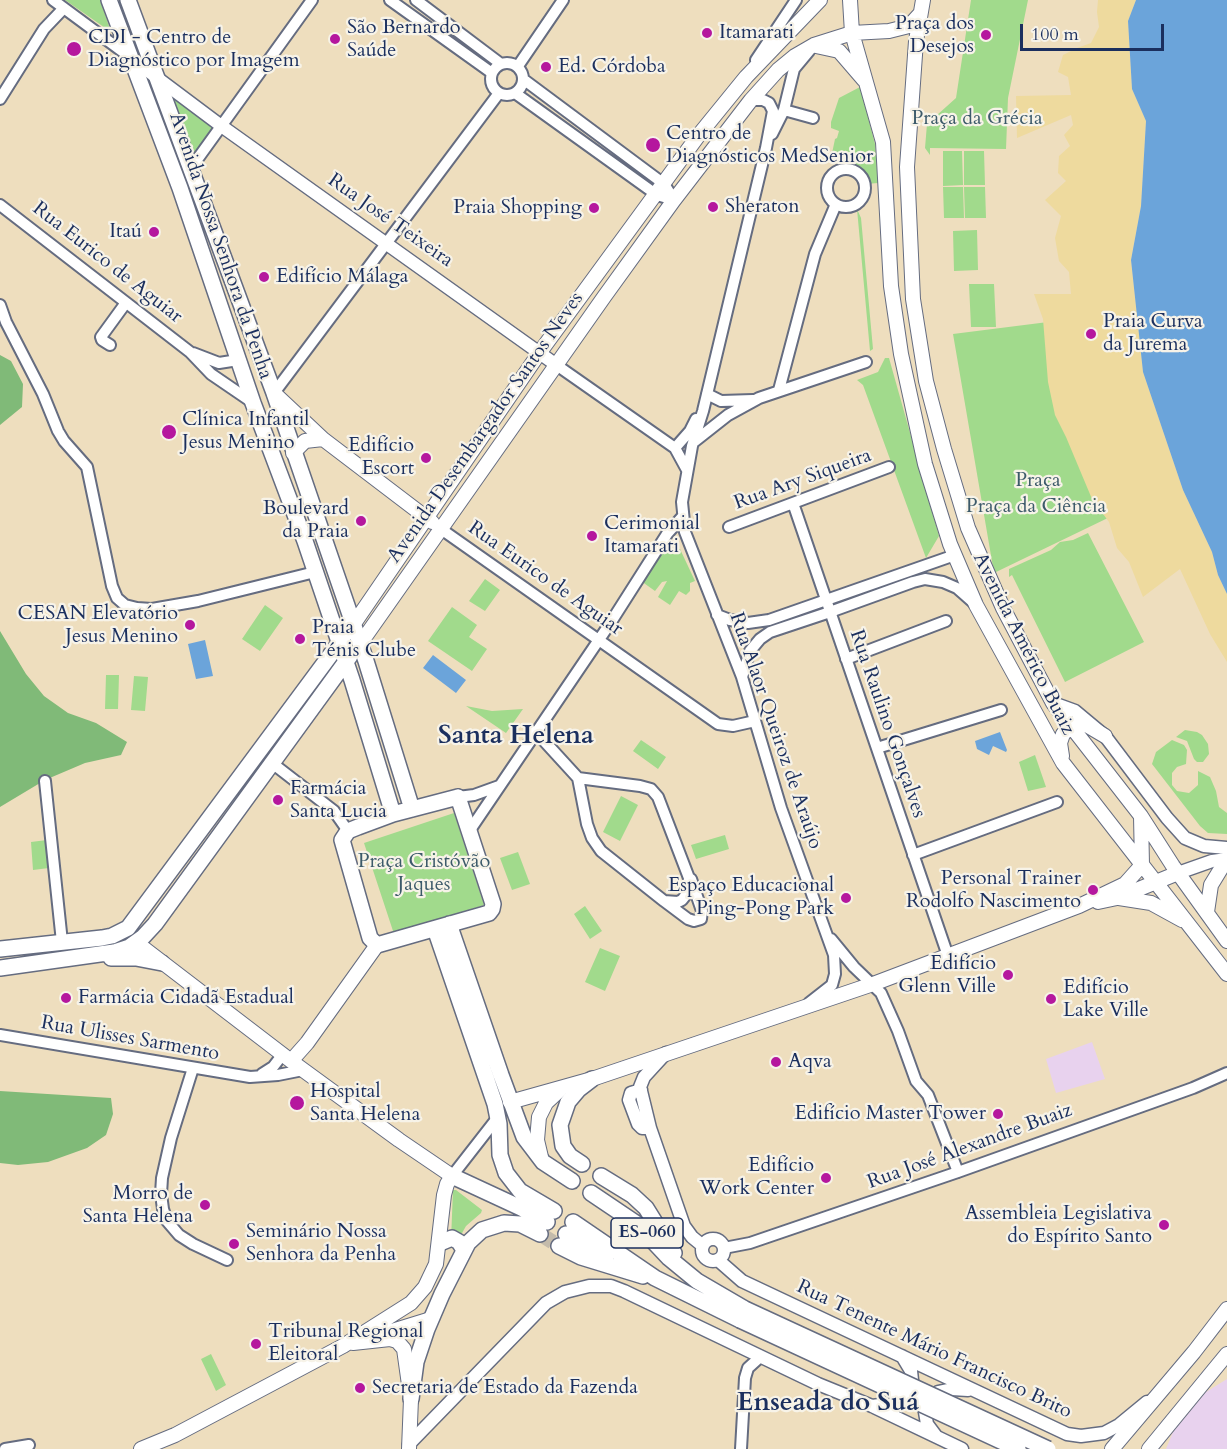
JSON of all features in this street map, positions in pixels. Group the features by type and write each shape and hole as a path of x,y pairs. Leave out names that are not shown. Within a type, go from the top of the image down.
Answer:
{"main road":[{"name":"Avenida Nossa Senhora da Penha","path":"110,0 180,188 253,403 315,572 346,662 393,814"},
{"name":"Avenida Nossa Senhora da Penha","path":"128,0 274,393 360,644 412,809"},
{"name":"Avenida Américo Buaiz","path":"849,0 852,33 883,142 891,286 901,354 925,464 950,544 976,604 1063,763 1227,974"},
{"name":"Avenida Desembargador Santos Neves","path":"139,915 353,625 540,352 698,136 746,77 815,1"},
{"name":"Avenida Desembargador Santos Neves","path":"137,943 155,924 360,644 555,364 674,200 751,100 778,70 795,56 814,45 852,33 889,31 909,26 922,6"},
{"name":"Avenida Américo Buaiz","path":"922,6 916,41 908,167 913,298 926,381 968,528 1003,608 1053,703 1141,816 1178,873 1227,940"},
{"path":"814,45 839,51 868,85"},
{"path":"180,188 191,168"},
{"path":"225,322 257,385 274,393"},
{"name":"Rua Eurico de Aguiar","path":"274,393 323,439 441,529"},
{"path":"293,453 305,441 323,439"},
{"path":"955,555 967,553 972,556 1003,608"},
{"path":"1063,763 1060,743 1063,734 1077,722 1105,736"},
{"path":"287,1058 307,1043 377,945 489,913 493,904 458,797 393,814 348,831 342,840 370,938 377,945"},
{"path":"490,1090 500,1101 510,1102 592,1079 873,984 1079,906 1125,884 1142,865 1141,816"},
{"path":"1207,912 1211,885 1227,859"},
{"path":"1079,906 1117,898 1178,873"},
{"path":"1117,898 1151,903 1191,925"},
{"path":"0,949 112,936 128,928 139,915"},
{"path":"139,915 132,929 133,940 287,1058 452,1176 547,1222"},
{"path":"442,926 498,1117 500,1155 510,1179 547,1222"},
{"path":"442,926 524,1137 543,1162 572,1181"},
{"path":"0,968 114,952 137,943"},
{"path":"81,958 136,958 162,963"},
{"path":"582,1164 570,1156 563,1146 560,1125 568,1102 592,1079"},
{"path":"543,1162 538,1147 537,1124 546,1103 563,1088"},
{"path":"141,1449 175,1435 345,1345 402,1310 418,1296 433,1270 440,1243 444,1195 452,1176"},
{"path":"601,1176 632,1195 646,1208 674,1254 697,1281"},
{"name":"ES-060","path":"591,1193 637,1224 669,1258 742,1314 1018,1449"},
{"path":"409,1447 411,1399 416,1362 431,1319 464,1250 477,1233 496,1224 547,1222"},
{"name":"ES-060","path":"672,1286 566,1234 581,1257 672,1286 742,1314 1048,1449"},
{"path":"440,1243 452,1238 459,1242 464,1250"},
{"path":"1112,1449 1227,1309"},
{"path":"345,1345 431,1319"},
{"path":"345,1345 374,1340 397,1341 401,1344 405,1355 411,1399"},
{"path":"1149,1449 1227,1354"},
{"path":"1136,1449 1164,1432"},
{"path":"157,1449 175,1435"}],"street":[{"name":"Rua José Teixeira","path":"53,0 220,125 675,448 687,470"},
{"path":"44,29 53,0"},
{"path":"191,168 312,0"},
{"path":"390,0 492,73"},
{"path":"416,0 501,64"},
{"path":"518,66 563,0"},
{"path":"746,77 796,0"},
{"path":"0,99 44,29 64,8"},
{"path":"766,148 784,110 794,69 814,45"},
{"path":"524,79 519,90 509,95 499,93 493,88 491,80 492,73 501,64 510,63 518,66 524,79 608,142 674,200"},
{"path":"274,393 499,93"},
{"path":"515,93 598,153 660,189"},
{"path":"675,448 690,431 703,409 766,148 772,111 769,103 763,100 751,100"},
{"path":"784,110 813,118"},
{"path":"598,153 608,142"},
{"path":"779,390 815,254 836,204"},
{"name":"Rua Eurico de Aguiar","path":"0,205 125,304 190,352 211,374 253,403"},
{"path":"110,345 101,337 125,304"},
{"path":"0,305 6,322 44,394 58,431 87,467 112,586 117,598 137,608 152,609 198,601 315,572"},
{"name":"Rua Eurico de Aguiar","path":"190,352 219,363 238,360"},
{"path":"694,441 728,415 756,400 779,390 866,362"},
{"path":"211,374 217,370 219,363"},
{"path":"707,394 721,401 756,400"},
{"path":"703,409 717,416 728,415"},
{"name":"Rua Alaor Queiroz de Araújo","path":"703,409 681,502 684,532 742,677 781,808 834,955 835,974 832,985 802,1009"},
{"name":"Rua Ary Siqueira","path":"729,527 890,467"},
{"name":"Rua Raulino Gonçalves","path":"793,503 948,956"},
{"path":"470,830 667,534 683,516"},
{"name":"Rua Eurico de Aguiar","path":"441,529 718,724 733,726 755,721"},
{"path":"717,615 748,623 769,620 955,555"},
{"path":"742,677 750,651 760,639 770,632 925,579 943,582 957,588 976,604"},
{"path":"846,659 946,621"},
{"path":"1053,703 1075,711 1105,736 1167,818 1185,838 1204,846 1227,848"},
{"path":"877,748 1001,710"},
{"path":"535,731 578,778 587,824 592,838 601,851 688,919 694,921 701,919 702,910 658,797 651,789 640,786 578,778"},
{"path":"272,763 334,811 348,831"},
{"path":"45,781 62,942"},
{"path":"458,797 474,795 499,786"},
{"path":"913,855 1057,802"},
{"path":"1178,873 1212,861 1227,859"},
{"path":"664,901 678,902 686,896 690,886 686,869"},
{"name":"Rua Alaor Queiroz de Araújo","path":"827,934 854,967 881,993 916,1081 928,1095 958,1172"},
{"name":"Rua Ulisses Sarmento","path":"0,1035 255,1077 303,1070"},
{"path":"667,1052 644,1077 640,1086 651,1128 684,1226 703,1246"},
{"path":"255,1077 269,1071 287,1058"},
{"path":"193,1068 171,1138 162,1178 163,1209 167,1221 179,1235 227,1260"},
{"name":"Rua José Alexandre Buaiz","path":"724,1248 750,1244 958,1172 1193,1088 1227,1073"},
{"path":"452,1176 498,1117"},
{"path":"707,1241 720,1242 724,1248 723,1255 718,1260 711,1261 704,1257 703,1246 707,1241"},
{"name":"Rua Tenente Mário Francisco Brito","path":"718,1260 742,1281 1067,1434 1081,1436 1104,1433 1119,1425 1165,1386"},
{"path":"409,1447 536,1312 560,1294 589,1286 611,1287 624,1291 818,1384 872,1406 962,1449"},
{"path":"872,1406 895,1403 906,1394 912,1380 911,1371 902,1356"},
{"path":"741,1449 747,1368 759,1358 763,1358"},
{"path":"928,1368 925,1412 927,1424 937,1437"},
{"path":"925,1412 928,1402 938,1392 952,1389 975,1391"},
{"path":"5,1449 29,1445"}],"shaded area":[{"path":"1092,1042 1105,1079 1056,1093 1046,1059"},
{"path":"1227,1379 1227,1449 1166,1449 1173,1432 1206,1392"}],"green space":[{"path":"65,0 100,0 111,32"},
{"name":"Praça da Grécia","path":"971,0 1028,0 1008,98 1006,149 930,148 930,155 925,148 927,124 956,98"},
{"path":"860,87 875,144 878,183 866,184 863,175 848,162 830,163 839,131 831,128 831,122 839,98"},
{"path":"163,88 218,125 191,164"},
{"path":"943,151 962,151 963,185 943,186"},
{"path":"964,151 984,151 985,185 964,185"},
{"path":"943,187 963,187 964,218 944,218"},
{"path":"964,187 985,187 986,218 965,218"},
{"path":"857,209 861,218 873,349 870,351"},
{"path":"977,230 978,270 954,271 953,231"},
{"path":"969,284 994,284 996,327 971,327"},
{"name":"Praça","path":"1048,322 1112,516 994,573 953,334"},
{"path":"0,355 11,361 23,384 22,407 0,425"},
{"path":"885,358 889,358 939,536 926,558 863,385 857,380 878,372"},
{"path":"1088,533 1144,642 1065,682 1012,575 1009,577 1009,569 1051,550 1060,542 1073,540"},
{"path":"663,548 680,549 695,581 690,583 690,591 686,595 679,591 670,605 658,597 667,581 662,582 655,591 641,581"},
{"path":"485,579 500,590 485,611 469,601"},
{"path":"265,605 283,618 260,651 242,639"},
{"path":"452,607 477,625 469,637 487,649 472,671 428,641"},
{"path":"0,631 26,674 44,696 68,713 96,723 127,742 121,755 85,763 45,780 0,807"},
{"path":"106,675 119,675 118,709 105,709"},
{"path":"134,676 148,677 145,711 131,710"},
{"path":"466,706 492,711 523,709 506,733"},
{"path":"1185,730 1202,735 1208,744 1209,754 1203,762 1197,762 1194,759 1187,741 1176,737"},
{"path":"641,740 666,757 658,769 633,751"},
{"path":"1172,740 1184,745 1187,750 1186,764 1177,767 1172,773 1172,785 1177,791 1189,793 1198,785 1198,771 1210,777 1219,807 1227,813 1227,834 1208,833 1200,826 1152,764 1156,752"},
{"path":"1035,755 1046,787 1028,791 1019,762"},
{"path":"621,796 638,805 620,841 603,832"},
{"name":"Praça Cristóvão Jaques","path":"454,813 484,905 394,934 364,843"},
{"path":"725,835 729,849 696,859 691,845"},
{"path":"47,840 49,868 33,870 31,842"},
{"path":"518,852 530,884 512,890 500,858"},
{"path":"585,906 602,931 590,939 574,914"},
{"path":"600,948 620,956 605,991 585,982"},
{"path":"0,1091 111,1098 113,1114 106,1135 87,1148 48,1162 18,1165 0,1163"},
{"path":"453,1190 482,1210 466,1226 457,1242 451,1240"},
{"path":"211,1354 226,1385 216,1391 201,1359"}],"sand":[{"name":"Praia Curva da Jurema","path":"1098,0 1136,0 1128,21 1132,89 1146,121 1141,206 1131,260 1143,372 1183,490 1212,552 1218,575 1227,594 1227,662 1210,634 1180,569 1143,597 1129,562 1117,548 1109,522 1092,499 1055,415 1048,382 1043,319 1034,294 1071,294 1069,272 1059,261 1055,238 1061,216 1045,200 1066,181 1058,173 1059,156 1070,146 1064,135 1073,125 1071,115 1017,138 1016,96 1071,95 1068,77 1058,72 1063,55 1091,43 1099,27"}],"water":[{"path":"1136,0 1227,0 1227,594 1218,575 1212,552 1183,490 1143,372 1131,260 1141,206 1146,121 1132,89 1128,21"},
{"path":"205,640 213,676 196,679 188,644"},
{"path":"433,655 466,680 456,693 423,668"},
{"path":"1000,732 1006,752 993,746 989,755 977,749 975,741"}],"tunnel":[{"path":"540,1234 559,1246"}],"place":[{"name":"Itamarati","path":"707,33"},
{"name":"Praça dos Desejos","path":"986,35"},
{"name":"São Bernardo Saúde","path":"335,39"},
{"name":"CDI - Centro de Diagnóstico por Imagem","path":"74,49"},
{"name":"Ed. Córdoba","path":"546,67"},
{"name":"Centro de Diagnósticos MedSenior","path":"653,145"},
{"name":"Sheraton","path":"713,207"},
{"name":"Praia Shopping","path":"594,208"},
{"name":"Itaú","path":"154,232"},
{"name":"Edifício Málaga","path":"264,277"},
{"name":"Praia Curva da Jurema","path":"1091,334"},
{"name":"Clínica Infantil Jesus Menino","path":"169,432"},
{"name":"Edifício Escort","path":"426,458"},
{"name":"Boulevard da Praia","path":"361,521"},
{"name":"Cerimonial Itamarati","path":"592,536"},
{"name":"CESAN Elevatório Jesus Menino","path":"190,625"},
{"name":"Praia Ténis Clube","path":"300,639"},
{"name":"Farmácia Santa Lucia","path":"278,800"},
{"name":"Personal Trainer Rodolfo Nascimento","path":"1093,890"},
{"name":"Espaço Educacional Ping-Pong Park","path":"846,898"},
{"name":"Edifício Glenn Ville","path":"1008,975"},
{"name":"Farmácia Cidadã Estadual","path":"66,998"},
{"name":"Edifício Lake Ville","path":"1051,999"},
{"name":"Aqva","path":"776,1062"},
{"name":"Hospital Santa Helena","path":"297,1103"},
{"name":"Edifício Master Tower","path":"998,1114"},
{"name":"Edifício Work Center","path":"826,1178"},
{"name":"Morro de Santa Helena","path":"205,1205"},
{"name":"Assembleia Legislativa do Espírito Santo","path":"1164,1225"},
{"name":"Seminário Nossa Senhora da Penha","path":"234,1244"},
{"name":"Tribunal Regional Eleitoral","path":"256,1344"},
{"name":"Secretaria de Estado da Fazenda","path":"360,1388"}],"district":[{"name":"Santa Helena","path":"516,737"},
{"name":"Enseada do Suá","path":"828,1404"}],"park label":[{"name":"Praça da Ciência","path":"1036,507"}]}
